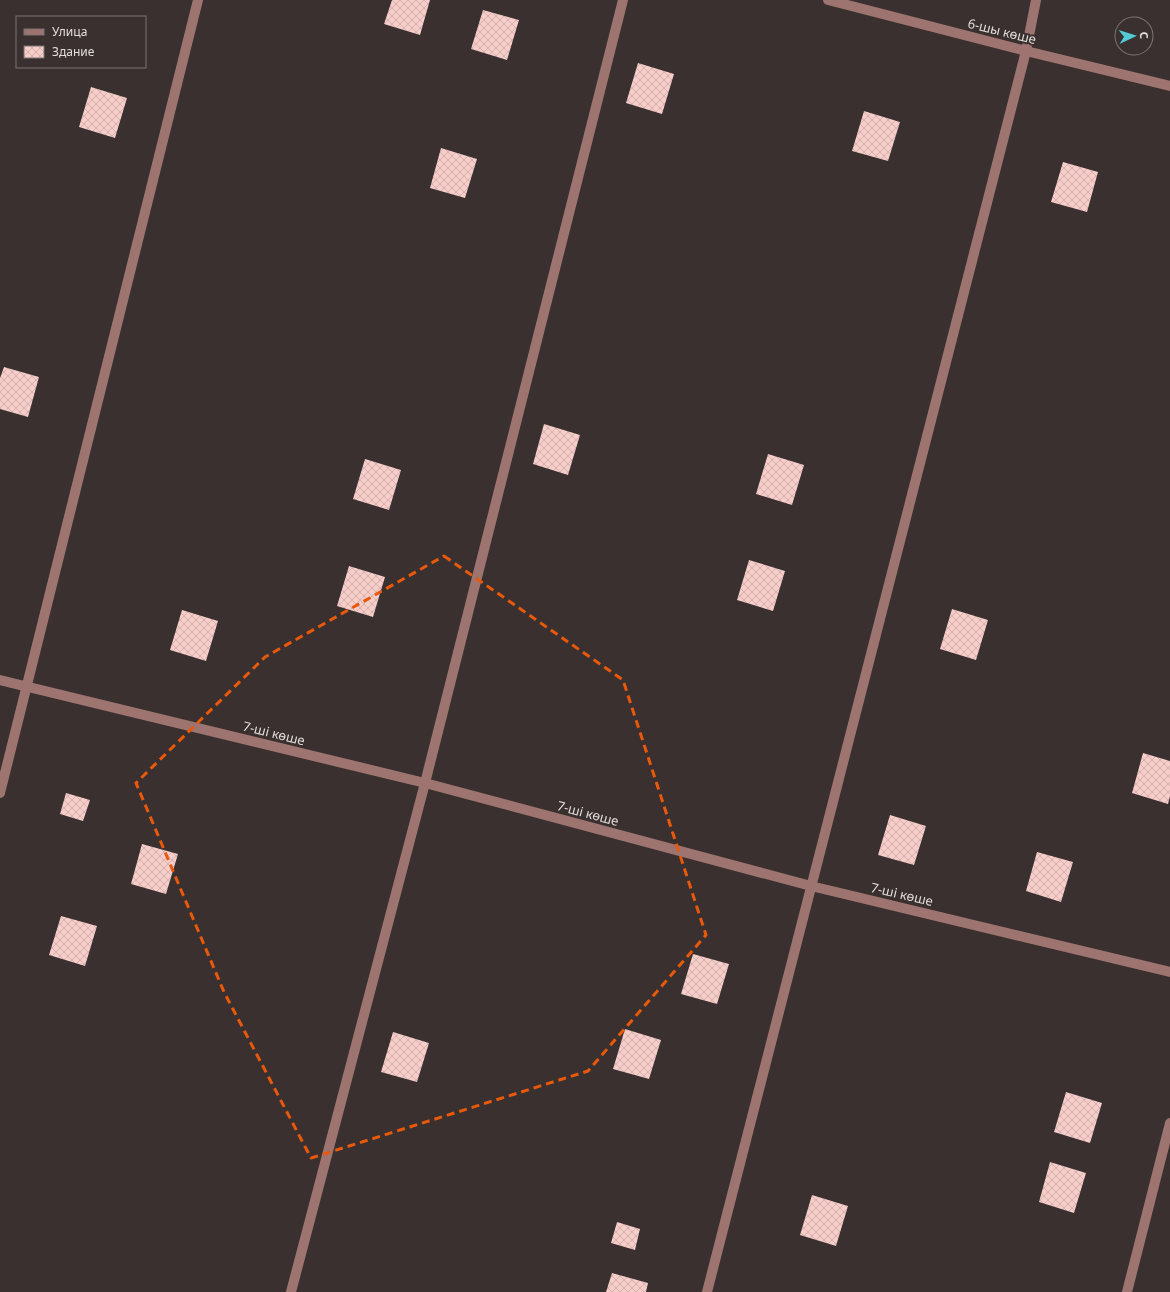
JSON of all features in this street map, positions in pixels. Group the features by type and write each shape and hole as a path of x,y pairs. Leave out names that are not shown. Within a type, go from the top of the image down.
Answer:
{"lane":[{"path":"0,793 198,0"},
{"path":"291,1292 425,783 623,0"},
{"name":"6-шы көше","path":"828,0 1170,86"},
{"path":"707,1292 1026,51 1036,0"},
{"name":"7-ші көше","path":"0,680 425,783 811,886 1170,972"},
{"path":"1127,1292 1170,1123"}],"highlighted area":[{"path":"444,556 623,680 706,935 588,1071 311,1158 224,992 136,783 265,657"}],"building":[{"path":"392,0 430,0 420,35 384,24"},
{"path":"483,10 519,20 507,60 471,49"},
{"path":"638,63 674,74 662,114 626,103"},
{"path":"91,87 127,98 115,138 79,127"},
{"path":"864,111 900,122 888,161 852,151"},
{"path":"441,148 477,159 465,198 430,188"},
{"path":"1063,162 1098,172 1087,212 1051,202"},
{"path":"4,367 39,377 28,417 0,409 0,378"},
{"path":"544,424 580,435 568,475 533,464"},
{"path":"768,454 804,465 792,505 756,494"},
{"path":"365,459 401,470 389,510 353,499"},
{"path":"749,560 785,571 773,611 737,600"},
{"path":"349,566 385,577 373,617 337,606"},
{"path":"952,609 988,620 976,660 940,649"},
{"path":"182,610 218,621 206,661 170,650"},
{"path":"1143,753 1170,761 1170,796 1168,804 1132,793"},
{"path":"66,793 90,800 83,821 60,814"},
{"path":"890,815 926,826 914,865 878,855"},
{"path":"142,844 178,854 166,894 131,884"},
{"path":"1037,852 1073,862 1061,902 1026,891"},
{"path":"61,916 97,926 85,966 49,955"},
{"path":"693,954 729,964 717,1004 681,994"},
{"path":"625,1029 661,1040 649,1079 613,1069"},
{"path":"393,1032 429,1043 417,1082 381,1072"},
{"path":"1066,1092 1102,1103 1090,1143 1054,1132"},
{"path":"1050,1162 1086,1173 1074,1213 1039,1202"},
{"path":"812,1195 848,1206 836,1246 800,1235"},
{"path":"617,1222 640,1229 635,1250 611,1243"},
{"path":"612,1273 648,1283 646,1292 606,1292"}]}
